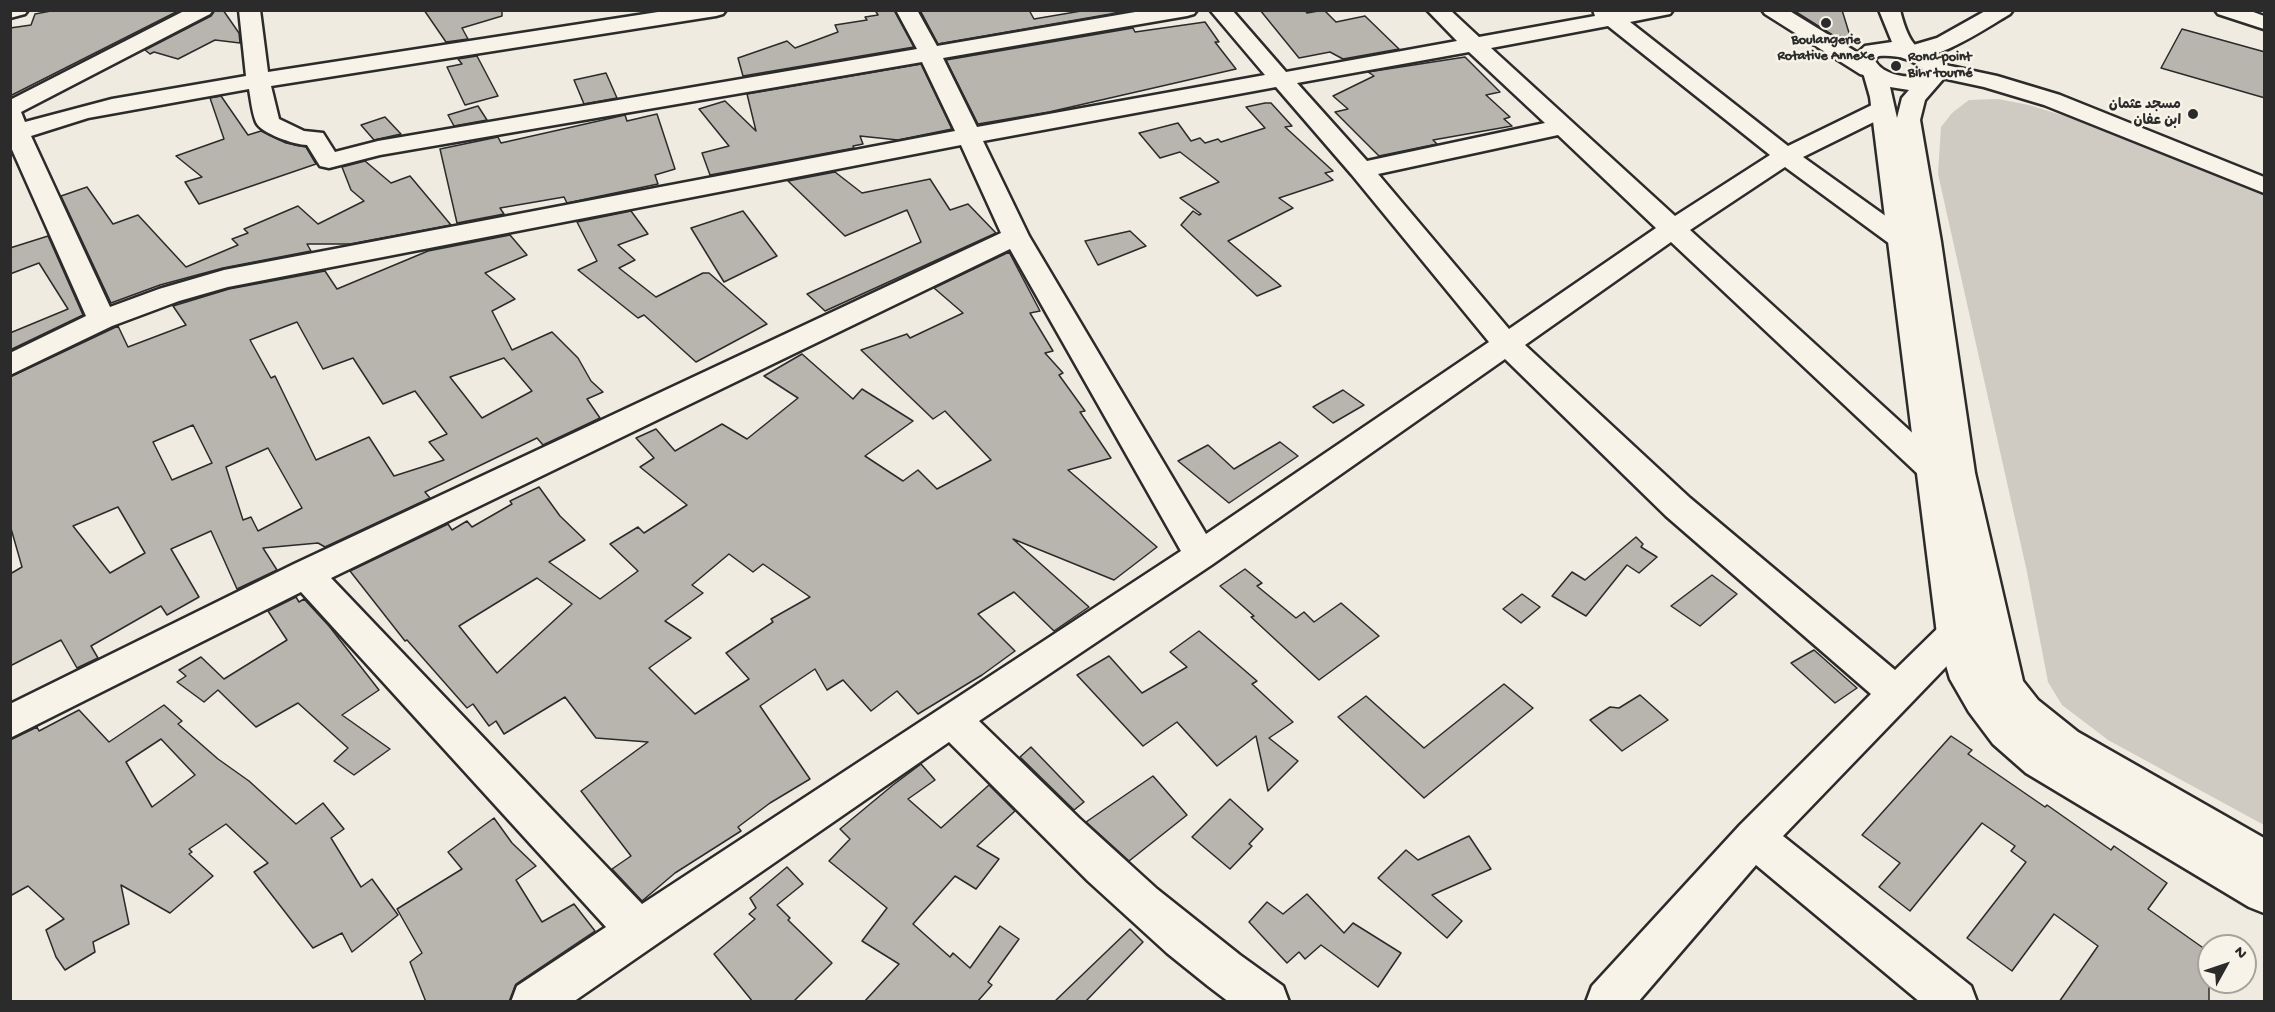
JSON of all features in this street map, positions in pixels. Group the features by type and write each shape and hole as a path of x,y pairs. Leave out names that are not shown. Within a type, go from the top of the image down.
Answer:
{"street":[{"path":"10,12 18,10"},
{"path":"12,123 203,10"},
{"path":"249,10 258,81 268,123 300,138 314,138 329,161 390,146 1187,10"},
{"path":"12,123 41,124 81,114 258,81 716,10"},
{"path":"906,10 930,54 1016,236 1201,555"},
{"path":"1220,10 1361,171 1505,343 1678,507 1897,694"},
{"path":"1437,10 1930,468"},
{"path":"10,365 102,320 169,295 224,279 969,136 1283,81 1607,16 1663,10"},
{"path":"1772,10 1874,38 1886,49 1910,53 1927,60 1934,73"},
{"path":"1910,53 1946,43 2003,10"},
{"path":"1874,38 1905,83 1934,73 2016,10"},
{"path":"2225,10 2265,23"},
{"path":"1607,16 1786,156 1899,238"},
{"path":"1874,38 1894,26 1910,53"},
{"path":"1874,38 1930,468 1955,634 1969,679 1982,701 2007,732 2040,761 2265,893"},
{"path":"1934,73 1989,81 2052,100 2265,186"},
{"path":"1934,73 1914,98 1908,120 1928,242 1959,474 1999,664 2007,689 2025,711 2064,744 2265,860"},
{"path":"533,1002 952,719 1201,555 1673,229 1786,156 1882,109"},
{"path":"12,123 102,320"},
{"path":"1361,171 1562,127"},
{"path":"10,722 306,574 1016,236"},
{"path":"306,574 637,930"},
{"path":"1608,1002 1754,838 1955,634"},
{"path":"952,719 1097,864 1215,966 1267,1002"},
{"path":"1754,838 1955,1002"}],"shaded area":[{"path":"1998,99 2029,105 2068,117 2264,193 2264,825 2108,740 2062,705 2048,682 2027,572 1938,174 1941,127 1952,113 1969,100"}],"building":[{"path":"56,10 180,10 10,96 10,28 31,25 35,14"},
{"path":"215,10 223,10 239,33 240,43 215,40 178,59 154,52 150,54 145,50 211,16"},
{"path":"424,10 502,10 502,16 462,28 468,39 446,42"},
{"path":"875,10 894,10 914,47 743,76 738,58 787,41 795,48 838,32 835,25 867,20 865,17 878,15"},
{"path":"920,10 1029,10 1034,19 1087,10 1122,12 938,44"},
{"path":"1260,10 1305,10 1307,13 1324,10 1336,22 1365,16 1399,49 1343,59 1330,52 1299,58"},
{"name":"Boulangerie Rotative Annexe","path":"1793,10 1842,10 1850,36 1834,36"},
{"path":"1205,22 1219,42 1215,42 1236,69 1049,112 978,124 946,60 1133,28 1135,32"},
{"path":"2182,29 2265,52 2265,98 2161,68"},
{"path":"477,56 498,96 465,105 447,67 462,64 458,59"},
{"path":"1465,57 1500,92 1486,95 1510,117 1504,119 1512,126 1433,140 1437,144 1379,156 1335,112 1348,109 1333,96 1374,76 1368,72"},
{"path":"921,64 952,129 898,140 860,136 863,144 853,146 854,148 710,175 702,153 729,146 699,109 725,101 756,131 747,94"},
{"path":"606,73 617,98 584,104 574,80"},
{"path":"221,96 248,135 261,131 286,143 306,147 316,164 199,204 185,182 202,177 176,156 224,139 210,98"},
{"path":"1271,103 1292,126 1285,127 1333,171 1325,173 1333,180 1279,198 1293,208 1228,241 1281,286 1257,296 1181,225 1193,211 1201,214 1180,198 1219,182 1180,152 1160,158 1139,133 1178,123 1191,141 1200,138 1205,143 1218,139 1221,142 1265,128 1246,107"},
{"path":"478,106 487,120 454,126 448,115"},
{"path":"657,114 675,169 655,175 658,184 567,203 564,197 500,208 504,214 457,223 440,149 498,137 501,143 625,115 627,121"},
{"path":"385,117 401,134 374,140 361,125"},
{"path":"365,161 391,183 410,176 451,225 350,244 307,244 311,251 223,268 160,285 111,303 61,196 87,187 113,224 138,215 186,267 238,245 232,239 248,233 244,229 298,206 318,224 364,201 351,190 342,167"},
{"path":"835,172 862,193 930,179 950,210 968,204 996,233 825,311 807,294 921,242 907,210 845,236 788,181"},
{"path":"631,211 648,234 618,245 635,260 619,268 656,297 703,273 709,273 767,324 696,362 644,315 638,318 578,270 597,261 577,222"},
{"path":"743,211 777,256 724,282 691,228"},
{"path":"1130,231 1146,246 1098,265 1085,241"},
{"path":"510,235 527,255 485,273 515,299 492,311 512,350 552,332 578,358 591,381 603,392 587,399 600,418 543,445 537,438 425,492 430,498 325,547 318,543 263,548 277,570 237,589 211,531 171,549 199,597 167,615 161,606 91,646 98,658 77,668 61,640 10,666 10,574 22,567 10,525 10,377 118,326 128,347 186,325 173,306 229,289 325,271 337,289 428,251","holes":["297,322 323,369 353,358 383,404 415,391 447,434 429,442 444,460 394,476 369,437 316,460 275,376 271,378 250,340","504,358 532,391 482,418 450,377","193,425 212,463 172,480 153,442","268,448 302,508 258,531 251,517 243,520 226,467","118,507 145,553 110,573 73,526"]},
{"path":"48,236 83,315 10,350 10,333 68,309 39,263 10,274 10,248"},
{"path":"1009,252 1040,311 1030,313 1053,351 1045,353 1063,373 1059,375 1085,411 1080,412 1111,458 1068,470 1157,547 1114,580 1013,539 1089,607 1054,631 1014,592 978,614 1015,651 982,675 918,714 897,691 871,711 843,680 827,690 815,669 760,706 810,779 770,803 738,827 741,831 675,873 642,901 612,869 631,856 581,791 648,742 596,738 565,697 504,734 496,721 489,726 473,704 467,708 407,640 405,641 350,571 448,524 452,530 467,521 472,527 512,504 510,501 539,487 560,516 585,540 549,562 600,599 638,571 610,544 638,527 644,533 687,505 640,467 654,458 636,438 656,429 675,451 722,424 747,439 798,398 764,376 802,354 853,399 862,389 913,421 865,456 903,481 918,470 937,489 991,460 945,411 933,419 861,350 907,334 910,338 963,313 934,288","holes":["729,554 753,572 763,564 810,597 771,619 773,622 726,653 749,679 695,714 649,668 691,638 665,621 703,593 692,585","537,578 572,604 497,673 459,626"]},
{"path":"1343,390 1364,405 1333,423 1313,407"},
{"path":"1280,442 1298,456 1229,503 1178,461 1208,445 1234,469"},
{"path":"1636,537 1643,544 1641,547 1657,557 1639,573 1627,565 1586,616 1552,596 1572,572 1585,580"},
{"path":"1245,569 1262,583 1257,586 1296,618 1304,612 1314,622 1341,603 1379,636 1319,680 1220,586"},
{"path":"1712,575 1737,594 1700,626 1671,606"},
{"path":"1522,594 1540,607 1521,623 1503,609"},
{"path":"296,597 299,602 304,599 329,626 379,690 342,715 390,749 354,775 334,761 348,748 298,703 256,727 218,690 204,702 177,682 186,676 179,670 201,657 224,679 287,640 268,611"},
{"path":"1199,631 1257,681 1252,684 1293,722 1269,738 1298,761 1268,791 1256,736 1217,766 1177,722 1143,746 1077,675 1109,656 1142,693 1187,667 1170,652"},
{"path":"1814,650 1857,688 1835,703 1791,663"},
{"path":"1504,684 1533,708 1424,798 1338,717 1366,696 1424,748"},
{"path":"1640,695 1668,720 1622,751 1590,720 1610,707 1619,708"},
{"path":"164,705 182,721 178,724 218,759 249,781 296,824 323,803 344,829 331,838 361,887 372,879 398,915 352,952 342,933 313,948 254,872 268,863 226,824 189,849 192,852 189,854 213,876 170,913 121,885 129,924 93,942 95,952 65,970 56,957 46,930 64,919 28,886 10,896 10,740 37,727 39,731 79,710 109,742","holes":["161,739 195,775 152,807 126,762"]},
{"path":"1951,736 1972,750 1968,754 2045,807 2047,805 2111,850 2114,846 2167,883 2148,909 2197,944 2197,994 2209,994 2209,1002 2059,1002 2098,946 2054,914 2012,971 1967,938 2026,862 2011,851 2015,846 1982,823 1910,911 1879,887 1900,863 1862,835"},
{"path":"1031,747 1084,802 1074,810 1020,757"},
{"path":"921,764 935,780 908,799 941,828 989,785 1015,811 977,846 999,859 976,889 955,876 913,924 950,957 953,953 970,968 1000,926 1019,939 988,982 992,985 977,1002 864,1002 899,964 862,941 887,908 829,861 850,839 840,829"},
{"path":"1153,776 1187,815 1129,861 1086,822"},
{"path":"1230,799 1263,829 1249,844 1252,846 1230,869 1192,837"},
{"path":"494,818 512,843 536,866 516,880 542,922 574,904 595,931 516,984 509,1002 426,1002 410,962 422,953 397,909 462,869 448,852"},
{"path":"1469,836 1491,869 1432,895 1462,921 1447,938 1378,878 1406,850 1418,860"},
{"path":"787,867 803,884 777,905 790,918 788,920 832,963 793,1002 753,1002 714,954 755,919 749,914 756,908 750,898"},
{"path":"1307,894 1344,933 1353,923 1401,953 1378,987 1321,945 1305,959 1299,952 1287,963 1249,922 1267,902 1283,914"},
{"path":"1130,929 1143,942 1085,1002 1054,1002"}],"place":[{"name":"Boulangerie Rotative Annexe","path":"1826,23"},
{"name":"Rond-point Bihr tourné","path":"1896,66"},
{"name":"مسجد عثمان ابن عفان","path":"2193,114"}]}
